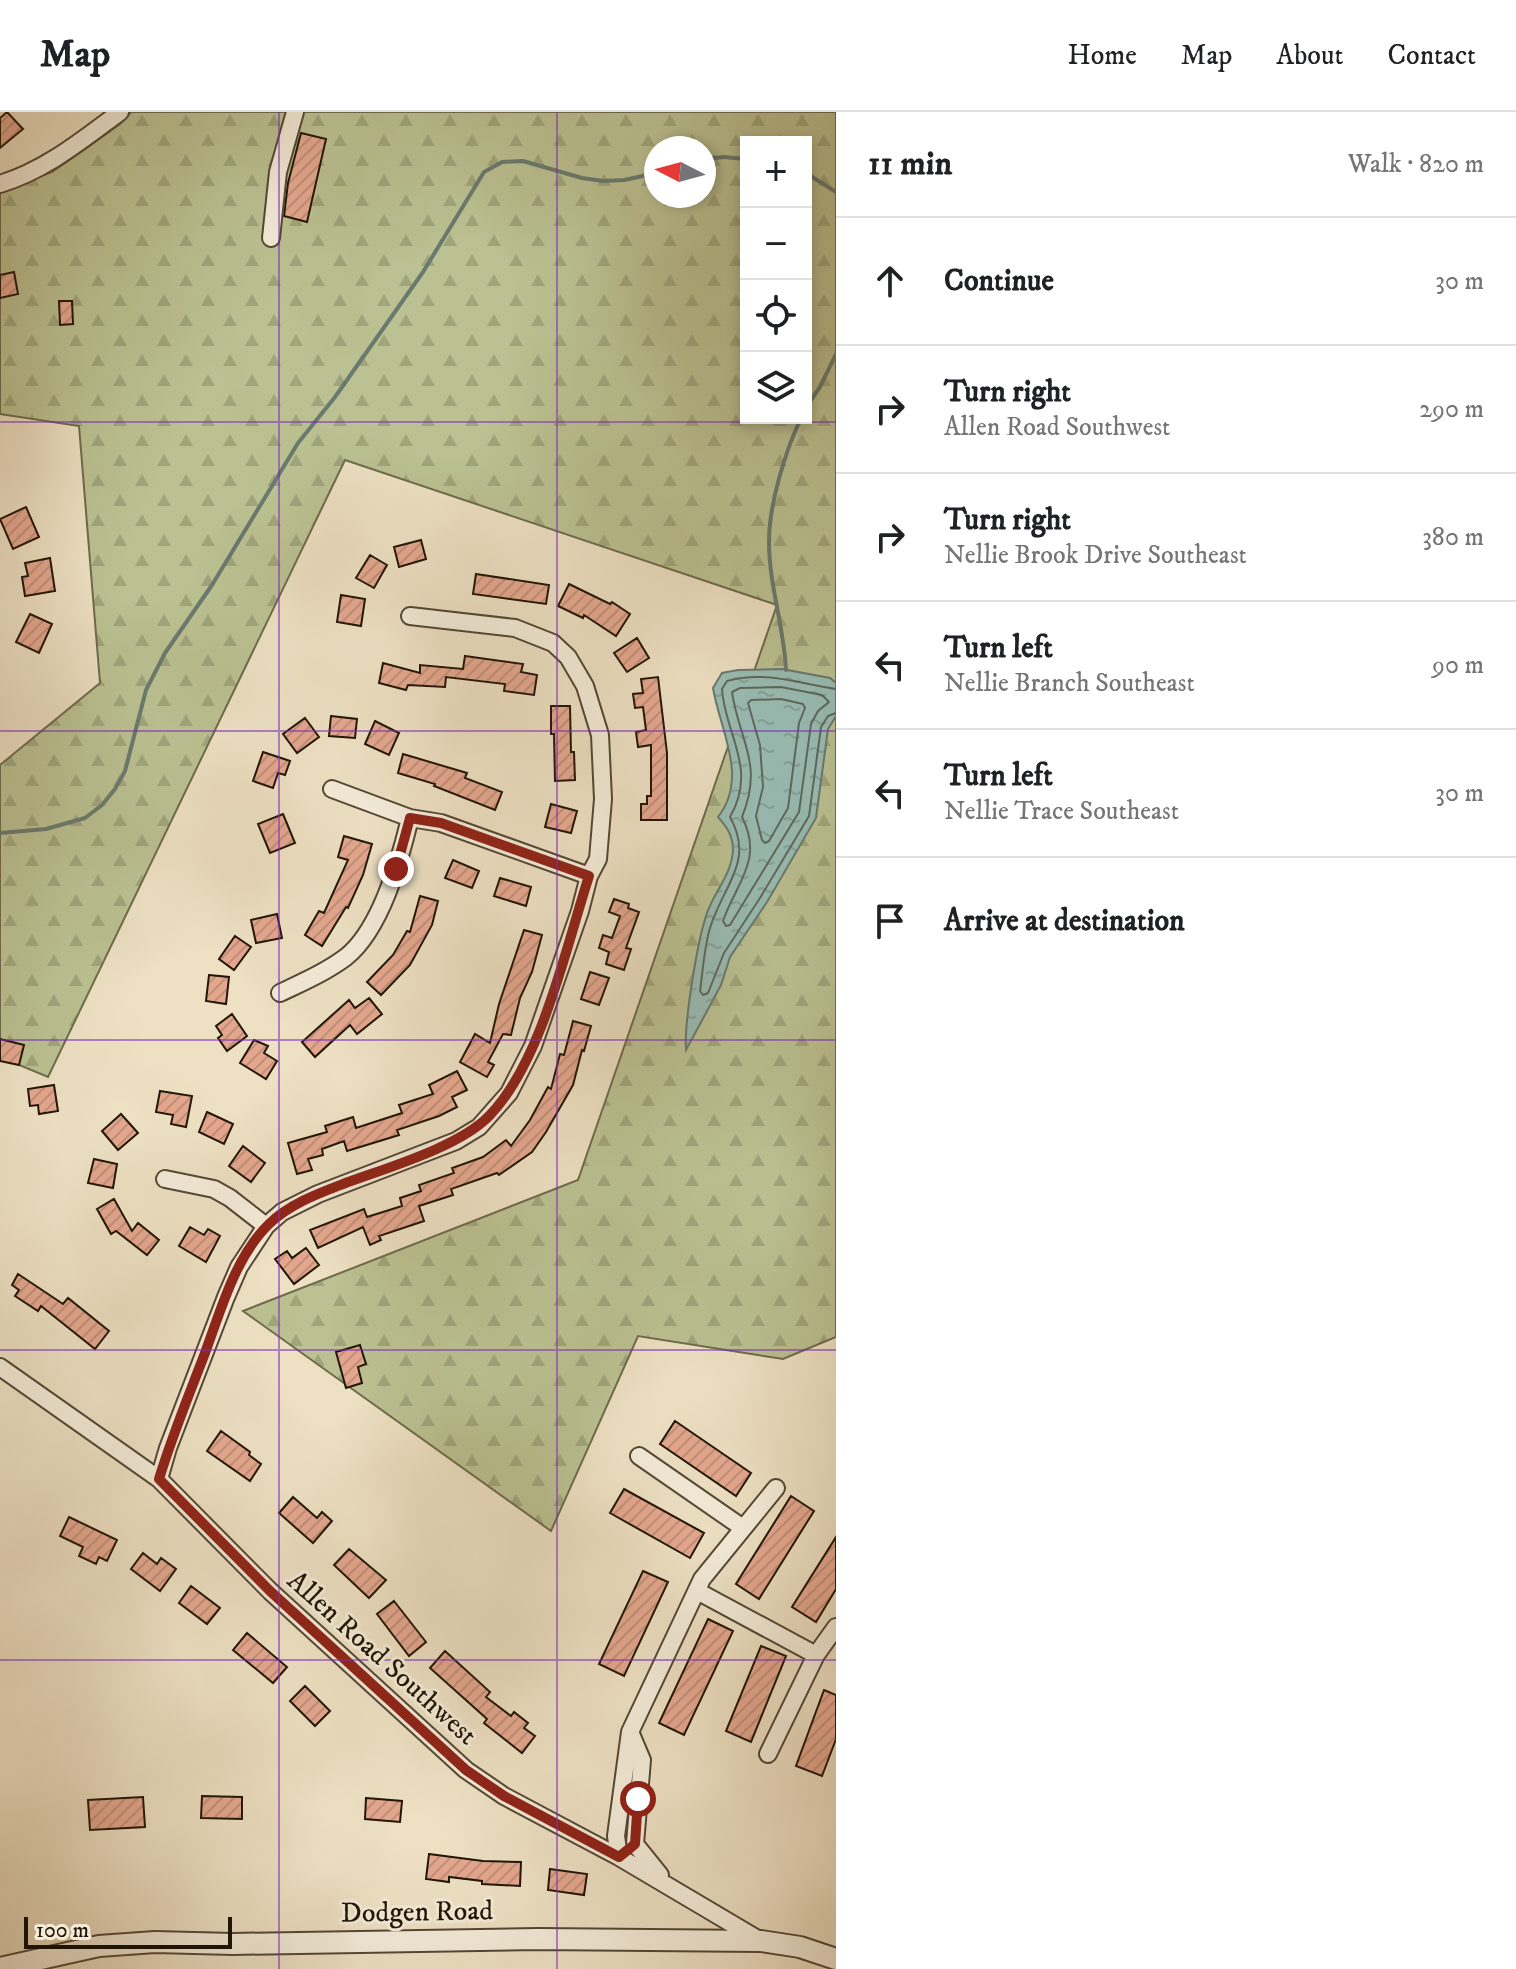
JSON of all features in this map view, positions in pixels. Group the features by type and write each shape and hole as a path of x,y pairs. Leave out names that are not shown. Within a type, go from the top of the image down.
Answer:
{"street":[{"path":"0,184 35,170 63,154 120,112"},
{"path":"271,238 278,172 295,112"},
{"path":"159,1479 226,1297 239,1267 266,1226 282,1212 318,1194 456,1141 479,1127 509,1093 533,1046 580,911 589,876 598,859 602,830 600,735 585,686 568,657 553,643 515,628 410,616"},
{"path":"332,789 410,818 441,823 589,876"},
{"path":"280,993 319,975 348,955 362,939 389,888 410,818"},
{"path":"165,1179 214,1189 266,1226"},
{"name":"Allen Road Southwest","path":"0,1367 159,1479 270,1591 466,1770 504,1796 619,1857 761,1941"},
{"path":"639,1456 743,1528"},
{"path":"619,1857 616,1836 630,1732 702,1579 776,1488"},
{"path":"697,1591 816,1655"},
{"path":"768,1754 816,1655 836,1627"},
{"path":"630,1732 642,1760 635,1844 647,1862 675,1890"},
{"path":"621,1791 639,1795"},
{"path":"619,1857 635,1844"},
{"name":"Dodgen Road","path":"0,1968 99,1946 155,1942 233,1944 508,1939 761,1941 800,1947 836,1959"}],"green space":[{"path":"131,112 836,112 836,1337 783,1359 638,1336 551,1531 243,1311 578,1180 777,605 345,460 48,1077 0,1057 0,765 100,683 79,426 0,414 0,190 52,172 120,124"}],"water":[{"path":"782,669 830,678 836,683 836,716 828,729 816,818 767,902 730,957 721,985 686,1050 689,1000 700,937 709,908 730,866 733,850 729,832 718,817 727,802 732,770 713,688 722,673"}],"building":[{"path":"7,112 23,129 0,148 0,118"},
{"path":"301,133 326,139 307,222 284,216 288,183"},
{"path":"14,272 18,294 0,298 0,275"},
{"path":"59,301 72,301 73,324 60,325"},
{"path":"26,507 39,537 13,549 0,519"},
{"path":"421,540 426,559 399,567 394,547"},
{"path":"370,555 387,565 374,588 356,578"},
{"path":"50,558 55,591 25,596 22,577 28,576 25,563"},
{"path":"476,574 549,585 546,604 473,594"},
{"path":"569,584 610,604 612,602 630,614 616,636 584,615 583,618 558,606"},
{"path":"341,595 365,599 361,626 337,622"},
{"path":"30,614 52,624 39,653 16,642"},
{"path":"637,638 649,658 627,672 614,653"},
{"path":"465,656 523,664 521,672 537,675 534,695 504,691 505,684 446,677 445,687 408,685 406,690 379,683 383,663 420,673 420,665 463,669"},
{"path":"658,677 667,753 667,820 641,820 641,804 647,804 647,796 651,796 651,745 638,747 636,732 646,730 643,707 635,708 633,694 643,693 641,679"},
{"path":"551,706 570,706 575,780 555,781"},
{"path":"331,716 357,719 355,738 329,736"},
{"path":"305,718 319,737 297,753 283,734"},
{"path":"375,721 399,733 389,755 365,744"},
{"path":"263,752 290,761 285,775 278,773 273,788 253,781"},
{"path":"403,754 467,773 465,778 502,792 495,810 435,784 398,773"},
{"path":"551,804 577,811 571,833 545,827"},
{"path":"283,814 295,843 270,853 258,824"},
{"path":"344,836 372,844 363,875 348,908 322,946 305,935 319,911 324,913 348,860 338,857"},
{"path":"453,860 479,871 472,888 445,878"},
{"path":"500,878 531,887 526,906 494,896"},
{"path":"420,896 438,901 432,925 410,965 381,995 367,982 393,955 407,931 410,932"},
{"path":"614,899 629,904 628,908 639,912 626,948 631,949 624,970 606,964 609,952 599,948 603,935 612,938 620,916 609,912"},
{"path":"277,914 282,938 256,943 251,920"},
{"path":"524,930 542,935 511,1035 503,1034 488,1062 494,1065 487,1077 460,1062 475,1034 490,1043 499,1004"},
{"path":"235,936 251,947 234,970 219,959"},
{"path":"590,972 609,978 599,1005 581,999"},
{"path":"209,975 229,977 226,1004 206,1001"},
{"path":"369,998 382,1014 357,1034 350,1025 315,1057 302,1042 349,1000 355,1008"},
{"path":"232,1014 247,1036 227,1051 218,1038 222,1035 216,1026"},
{"path":"573,1021 591,1026 584,1051 573,1085 532,1152 499,1175 497,1173 451,1189 453,1195 419,1206 424,1221 379,1236 381,1240 370,1245 363,1227 318,1248 310,1230 364,1209 367,1217 402,1206 400,1198 421,1191 419,1185 454,1173 452,1168 483,1157 506,1140 511,1146 548,1087 551,1089"},
{"path":"0,1039 24,1045 19,1065 0,1061"},
{"path":"254,1040 268,1046 264,1053 277,1061 266,1079 240,1063"},
{"path":"457,1071 467,1090 452,1097 457,1107 397,1130 399,1135 347,1151 344,1141 322,1149 323,1155 308,1159 312,1170 297,1174 288,1143 327,1132 325,1126 353,1117 356,1128 402,1113 399,1105 433,1094 429,1085"},
{"path":"54,1085 58,1111 39,1114 38,1105 30,1106 28,1089"},
{"path":"160,1091 192,1096 186,1127 171,1124 173,1115 156,1112"},
{"path":"207,1112 233,1124 224,1144 199,1132"},
{"path":"121,1114 138,1133 118,1150 102,1131"},
{"path":"243,1146 265,1163 251,1182 229,1166"},
{"path":"94,1159 117,1164 113,1188 88,1183"},
{"path":"114,1199 132,1231 138,1223 159,1240 147,1255 116,1231 111,1234 97,1209"},
{"path":"190,1227 204,1235 208,1229 220,1236 206,1262 179,1246"},
{"path":"306,1248 319,1265 294,1284 275,1259 287,1251 292,1258"},
{"path":"18,1274 63,1304 68,1298 109,1331 95,1349 41,1306 38,1311 15,1296 19,1290 12,1285"},
{"path":"360,1345 366,1364 358,1367 362,1383 346,1388 336,1352"},
{"path":"675,1421 751,1473 736,1496 660,1444"},
{"path":"221,1431 261,1464 250,1481 207,1451"},
{"path":"624,1489 704,1533 690,1558 610,1513"},
{"path":"791,1496 814,1511 759,1599 736,1584"},
{"path":"293,1497 317,1518 322,1512 332,1521 313,1543 279,1513"},
{"path":"69,1517 117,1540 107,1561 99,1557 96,1564 79,1556 83,1547 60,1536"},
{"path":"836,1537 836,1589 816,1622 792,1607"},
{"path":"349,1549 386,1580 369,1598 334,1565"},
{"path":"143,1553 157,1564 161,1558 176,1569 160,1591 131,1569"},
{"path":"643,1571 668,1582 624,1676 599,1664"},
{"path":"191,1586 220,1608 207,1624 179,1603"},
{"path":"394,1601 426,1642 409,1656 377,1614"},
{"path":"708,1619 733,1631 684,1735 659,1723"},
{"path":"247,1633 287,1667 273,1683 233,1650"},
{"path":"761,1646 786,1656 751,1742 726,1731"},
{"path":"445,1651 490,1692 486,1697 511,1716 514,1712 528,1723 524,1728 535,1736 522,1753 484,1723 487,1719 430,1668"},
{"path":"305,1686 330,1711 315,1726 290,1701"},
{"path":"824,1690 836,1695 836,1739 822,1776 796,1766"},
{"path":"202,1796 242,1797 242,1819 201,1818"},
{"path":"143,1797 145,1827 90,1830 88,1800"},
{"path":"366,1798 402,1801 400,1822 365,1819"},
{"path":"429,1854 521,1862 520,1886 482,1884 482,1881 449,1877 449,1882 426,1879"},
{"path":"550,1869 587,1874 584,1895 548,1890"}],"waterway":[{"path":"716,158 740,158"},
{"path":"0,833 46,829 85,818 102,805 115,789 125,771 146,690 165,653 212,585 298,443 335,397 423,272 484,172 502,162 523,161 603,181 644,175"},
{"path":"812,177 836,192"},
{"path":"812,398 836,354"},
{"path":"786,670 769,542 779,478 798,424"}],"route":[{"path":"396,869 410,818 441,823 589,876 580,911 533,1046 509,1093 479,1127 456,1141 318,1194 282,1212 266,1226 239,1267 226,1297 159,1479 270,1591 466,1770 504,1796 619,1857 635,1844 638,1799"}]}
